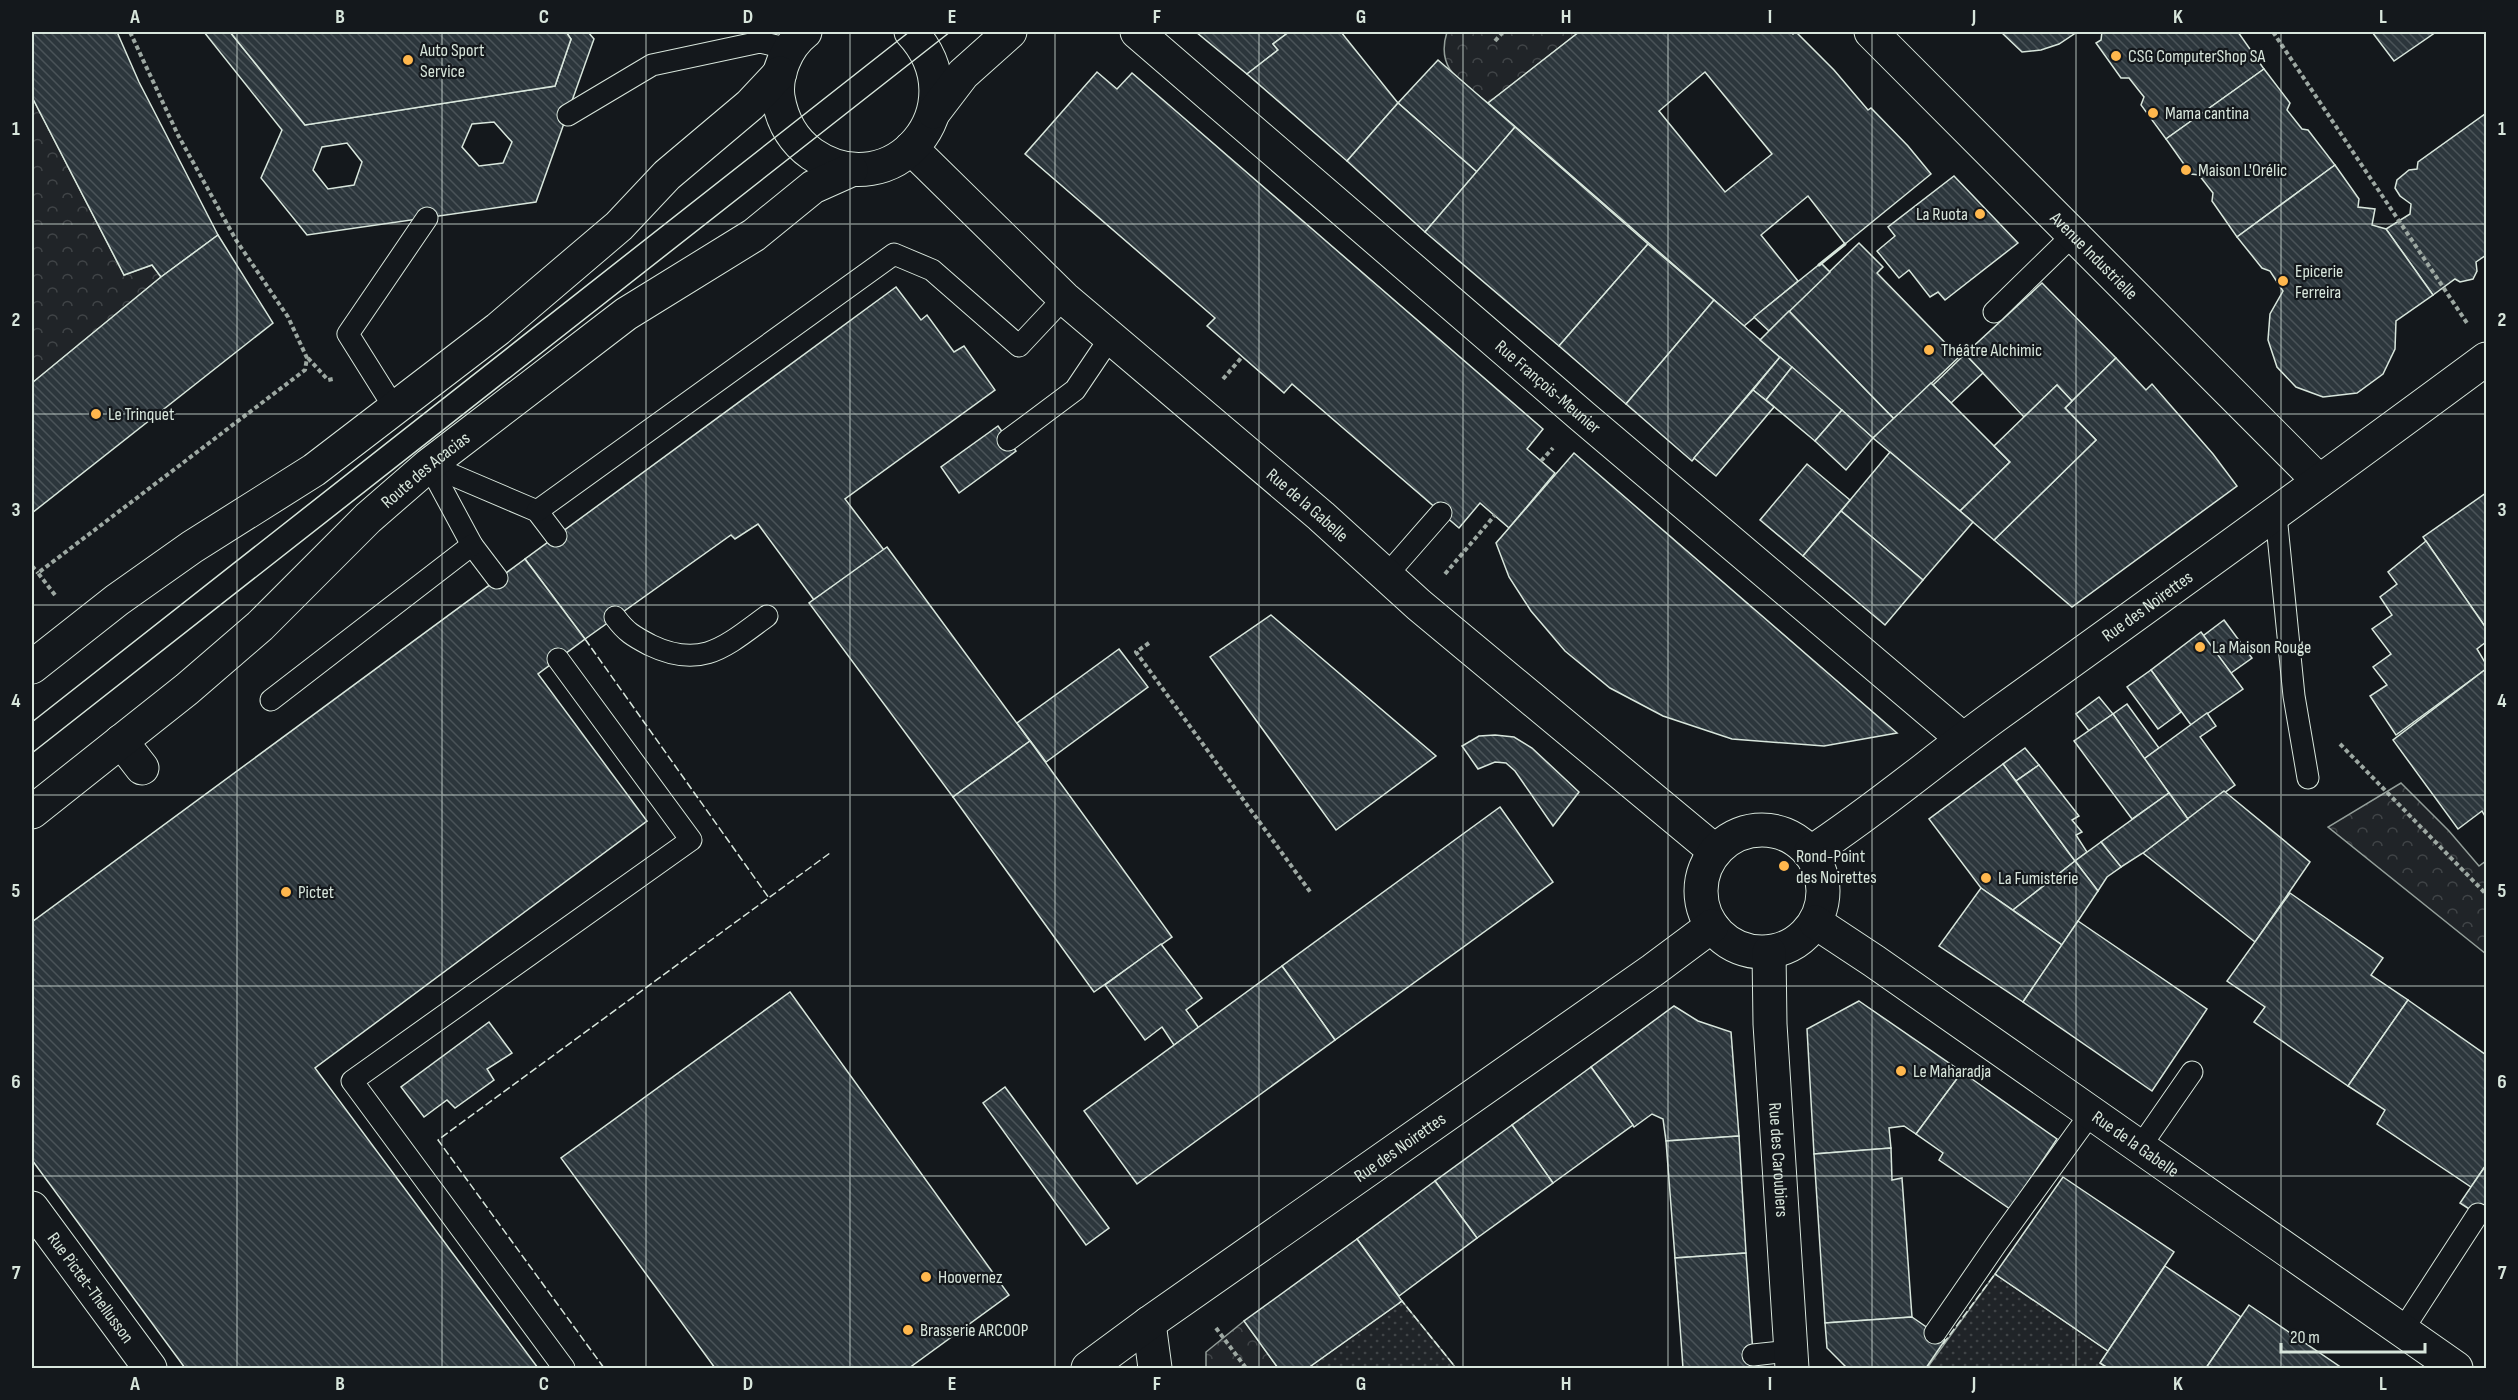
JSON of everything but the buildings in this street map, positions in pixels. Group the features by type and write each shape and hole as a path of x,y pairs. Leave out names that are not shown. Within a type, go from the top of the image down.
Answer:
{"street":[{"path":"911,32 926,50 933,64 936,88 934,112"},
{"path":"791,51 777,91 780,110 794,138 824,163 851,170 872,168 893,161 911,148 925,132 934,112 963,74 1010,32"},
{"name":"Rue François-Meunier","path":"1137,32 1582,416 1963,739"},
{"name":"Avenue Industrielle","path":"1871,32 2319,481"},
{"path":"32,667 192,547 314,470 498,329 580,261 619,226 667,175 750,105 791,51"},
{"name":"Rue de la Gabelle","path":"911,148 1064,298 1320,516 1385,577 1715,851"},
{"name":"Route des Acacias","path":"32,812 187,689 260,626 368,518 429,465 626,314 754,235 813,187 851,170"},
{"name":"Rue des Noirettes","path":"1810,853 1868,814 1963,739 2276,515 2487,359"},
{"path":"121,741 142,768"},
{"path":"1768,830 1787,835 1810,853 1822,880 1823,899 1815,922 1798,940 1769,952 1748,950 1726,940 1712,926 1703,908 1701,889 1703,872 1715,851 1731,839 1750,831 1768,830"},
{"name":"Rue de la Gabelle","path":"1815,922 2456,1368"},
{"name":"Rue des Noirettes","path":"1088,1368 1644,977 1712,926"},
{"name":"Rue des Caroubiers","path":"1769,952 1770,1024 1790,1360"},
{"name":"Rue Pictet-Thellusson","path":"32,1208 150,1368"},
{"path":"1149,1323 1155,1368"}],"lane":[{"path":"568,115 652,65 760,42 791,51"},
{"path":"395,409 348,334 427,218"},
{"path":"1994,312 2073,235"},
{"path":"537,511 894,254 932,270 1019,346 1064,298"},
{"path":"1008,440 1075,390 1110,338"},
{"path":"429,465 537,511 556,536"},
{"path":"429,465 472,545 497,578"},
{"path":"1385,577 1441,513"},
{"path":"2276,515 2294,696 2308,778"},
{"path":"270,700 472,545"},
{"path":"615,617 627,633 660,650 694,657 724,646 767,616"},
{"path":"558,659 691,840 352,1081 564,1368"},
{"path":"2140,1147 2192,1072"},
{"path":"1935,1334 1993,1241 2091,1113"},
{"path":"2402,1331 2478,1214"},
{"path":"1754,1355 1790,1360"}],"path":[{"path":"38,573 304,370 308,358 288,317 236,240 184,145 130,32"},
{"path":"1495,41 1503,32"},
{"path":"2273,32 2468,325"},
{"path":"1220,382 1242,357"},
{"path":"1419,605 1495,515"},
{"path":"32,566 82,628"},
{"path":"1149,643 1136,652 1311,893"},
{"path":"2294,696 2487,894"},
{"path":"1215,1327 1246,1368"}],"green space":[{"path":"1447,32 1579,32 1488,103 1460,81 1448,66 1444,45"},
{"path":"32,97 124,275 152,265 161,277 32,383"},
{"path":"2401,783 2449,831 2479,866 2486,861 2486,954 2328,827"},
{"path":"1995,1274 2108,1351 2100,1363 2108,1368 1927,1368"},
{"path":"1402,1301 1456,1368 1308,1368"},
{"path":"1244,1321 1278,1368 1206,1368 1206,1352"}],"tram line":[{"path":"32,722 909,32"},
{"path":"32,753 950,32"}],"fence":[{"path":"585,639 769,898"},
{"path":"604,1368 438,1140 830,853"},
{"path":"1943,1344 1995,1274 1997,1275"},
{"path":"1399,1303 1402,1301 1456,1368"}],"wall":[{"path":"1819,265 1845,244"}],"place":[{"name":"CSG ComputerShop SA","path":"2116,56"},
{"name":"Auto Sport Service","path":"408,60"},
{"name":"Mama cantina","path":"2153,113"},
{"name":"Maison L'Orélic","path":"2186,170"},
{"name":"La Ruota","path":"1980,214"},
{"name":"Epicerie Ferreira","path":"2283,281"},
{"name":"Théâtre Alchimic","path":"1929,350"},
{"name":"Le Trinquet","path":"96,414"},
{"name":"La Maison Rouge","path":"2200,647"},
{"name":"Rond-Point des Noirettes","path":"1784,866"},
{"name":"La Fumisterie","path":"1986,878"},
{"name":"Pictet","path":"286,892"},
{"name":"Le Maharadja","path":"1901,1071"},
{"name":"Hoovernez","path":"926,1277"},
{"name":"Brasserie ARCOOP","path":"908,1330"}]}
